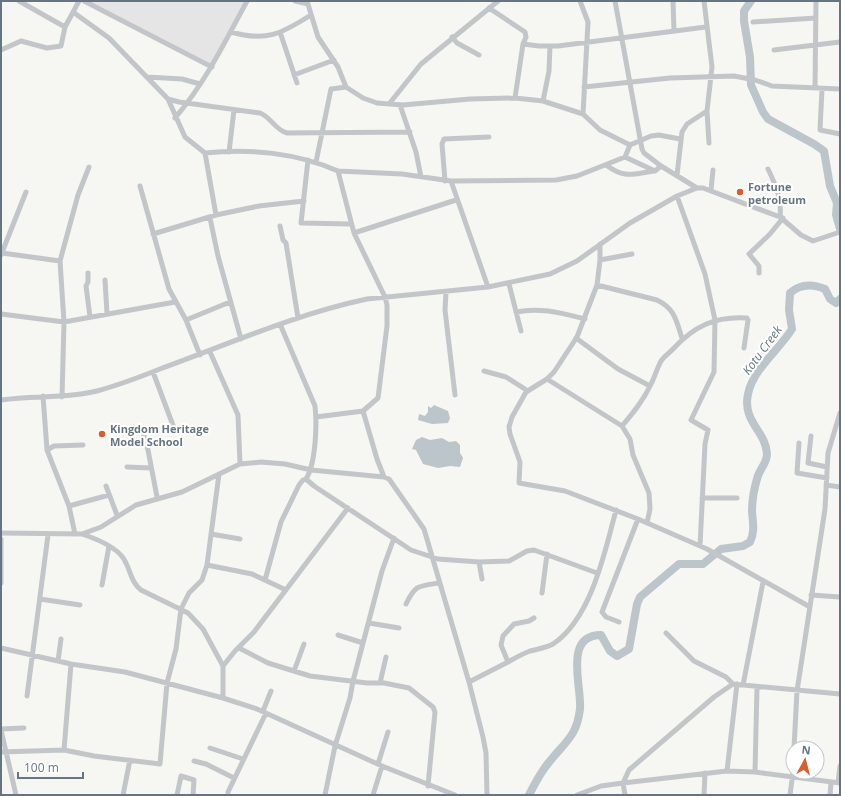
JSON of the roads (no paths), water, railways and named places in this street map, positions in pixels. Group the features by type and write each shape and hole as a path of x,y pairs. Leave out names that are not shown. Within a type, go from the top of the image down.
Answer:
{"street":[{"path":"19,1 65,27"},
{"path":"1,50 21,41 47,48 61,46 65,27 80,1"},
{"path":"84,1 212,67"},
{"path":"175,118 188,104 212,67 247,1"},
{"path":"295,1 307,2 318,37 334,60 346,87 363,98 378,103 400,105 470,99 515,98 543,101 583,114 600,130 630,145"},
{"path":"389,104 421,64 452,37 498,1"},
{"path":"580,1 588,22 583,114"},
{"path":"615,1 631,83 640,141 644,154 660,166 697,188 711,190 781,217 807,240 820,240 840,232"},
{"path":"673,1 674,31"},
{"path":"704,1 712,67 707,111 709,143"},
{"path":"815,88 816,1"},
{"path":"489,8 525,32 526,37 523,44 515,98"},
{"path":"73,12 109,38 168,99 175,118 185,136 205,153 216,215"},
{"path":"231,32 257,38 271,36 311,16"},
{"path":"754,22 816,18"},
{"path":"523,44 550,46 587,43 706,27"},
{"path":"280,32 297,83"},
{"path":"452,37 457,43 479,55"},
{"path":"774,50 840,42"},
{"path":"543,101 549,71 550,46"},
{"path":"294,75 334,60"},
{"path":"147,77 182,80 200,84"},
{"path":"584,88 670,78 711,77 747,78 772,86 840,89"},
{"path":"316,162 331,89 346,87"},
{"path":"822,89 820,130 840,134"},
{"path":"168,99 188,104 265,115 281,131 287,133 410,132"},
{"path":"400,105 410,132 421,177"},
{"path":"229,152 234,110"},
{"path":"677,175 680,139 687,124 707,111"},
{"path":"205,153 229,152 282,155 316,162 338,171 402,174 448,181 556,180 577,176 625,157 630,145 651,136 659,135 680,139"},
{"path":"488,287 448,181 442,144 444,139 489,137"},
{"path":"625,157 655,171"},
{"path":"308,160 301,223 350,224"},
{"path":"606,165 618,174 626,175 655,171 660,166"},
{"path":"62,396 64,322 60,261 78,195 89,167"},
{"path":"711,190 713,170"},
{"path":"759,273 758,266 749,254 770,234 781,217 782,204 780,195 768,170"},
{"path":"316,417 363,411 378,398 387,326 387,305 350,224 338,171"},
{"path":"140,186 169,289 186,320 200,355"},
{"path":"1,400 43,396 62,396 97,391 210,352 280,324 350,302 384,297 488,287 538,278 561,270 577,261 630,223 677,196 697,188"},
{"path":"26,192 1,254 60,261"},
{"path":"677,196 705,274 715,320 714,372 691,420 708,430 705,444 700,546"},
{"path":"354,233 456,200"},
{"path":"153,234 216,215 260,206 304,202"},
{"path":"210,218 218,256 241,339"},
{"path":"280,226 283,240 286,244 298,318"},
{"path":"600,244 597,285 576,338 554,372 547,379 528,391 512,417 509,427 520,462 519,483 564,491 638,519 715,553 763,582 810,607"},
{"path":"600,260 632,254"},
{"path":"88,274 88,282 86,286 90,317"},
{"path":"105,280 107,314"},
{"path":"509,284 521,331"},
{"path":"597,285 657,300 665,304 674,312 682,338"},
{"path":"446,292 445,310 455,395"},
{"path":"1,314 64,322 175,302"},
{"path":"186,320 230,302"},
{"path":"516,312 532,309 550,310 585,318"},
{"path":"622,426 636,409 650,386 660,362 682,338 715,320 732,317 747,318 744,348"},
{"path":"265,580 280,522 299,485 306,479 311,470 316,417 312,397 280,324"},
{"path":"576,338 618,369 650,386"},
{"path":"210,352 238,415 240,464"},
{"path":"484,371 506,377 528,391"},
{"path":"153,372 174,428"},
{"path":"547,379 622,426 630,439 633,455 649,493 650,509 647,523"},
{"path":"43,396 47,450 69,506 75,534"},
{"path":"363,411 377,459 384,477"},
{"path":"794,740 797,691 825,509 828,453 840,413"},
{"path":"142,433 148,450 157,498"},
{"path":"811,436 808,463 827,467"},
{"path":"799,443 797,473 827,478"},
{"path":"47,450 54,446 83,445"},
{"path":"82,534 101,527 117,515 136,505 182,492 240,464 261,462 285,464 311,470 384,477 389,479 424,529 438,583 469,682 486,753 487,795"},
{"path":"127,467 151,468"},
{"path":"4,752 64,750 160,764 167,683 176,648 181,609 189,593 202,580 207,565 219,474"},
{"path":"306,479 314,486 411,550 438,560 479,562 509,561 530,550 547,554 597,573"},
{"path":"826,485 840,487"},
{"path":"106,486 117,515"},
{"path":"69,506 109,495"},
{"path":"702,498 737,498"},
{"path":"223,666 254,632 348,508"},
{"path":"469,682 531,651 552,644 566,634 580,614 597,573 603,558 616,510"},
{"path":"619,622 606,616 602,612 638,519"},
{"path":"1,533 82,534 100,540 109,546 126,561 134,584 191,615 203,629 223,666 223,698"},
{"path":"27,696 31,655 48,534"},
{"path":"211,534 240,539"},
{"path":"325,795 335,746 350,698 353,681 382,571 394,538"},
{"path":"1,539 1,584"},
{"path":"102,584 109,546"},
{"path":"542,593 547,554"},
{"path":"479,562 482,579"},
{"path":"207,565 245,572 286,590"},
{"path":"727,771 738,684 763,582"},
{"path":"406,604 417,586 438,583"},
{"path":"812,594 840,597"},
{"path":"40,599 80,605"},
{"path":"508,662 501,645 503,636 514,624 529,621 534,618"},
{"path":"369,623 399,628"},
{"path":"666,633 694,660 738,684 797,691 840,694"},
{"path":"338,635 363,643"},
{"path":"58,661 61,639"},
{"path":"294,671 304,644"},
{"path":"1,648 72,664 125,672 223,698 264,712 335,746 442,793 455,795"},
{"path":"238,648 262,660 310,676 380,683 409,688 434,710 428,786"},
{"path":"380,683 386,657"},
{"path":"64,750 72,664"},
{"path":"625,795 623,783 629,770 714,697 738,684"},
{"path":"755,772 757,686"},
{"path":"228,792 264,712 271,691"},
{"path":"16,795 4,752 1,730 24,728"},
{"path":"373,795 388,732"},
{"path":"210,748 243,759"},
{"path":"123,795 130,760"},
{"path":"194,760 206,764 234,778"},
{"path":"812,780 839,783 840,766"},
{"path":"577,795 601,786 727,771 755,772 785,777"},
{"path":"704,795 705,773"},
{"path":"177,795 181,776 194,780 193,795"},
{"path":"790,795 793,780"},
{"path":"830,795 831,782"}],"waterway":[{"name":"Kotu Creek","path":"751,1 744,11 744,21 750,57 751,85 763,112 768,119 824,151 830,186 837,203 836,215 840,229"},
{"name":"Kotu Creek","path":"529,795 544,769 570,738 576,726 580,709 577,664 578,653 582,643 589,637 601,635 610,651 617,656 629,649 637,604 640,597 679,564 703,564 721,549 743,546 750,542 753,531 752,508 754,491 758,475 767,458 766,446 748,412 748,394 751,385 755,376 792,329 789,310 790,293 798,287 812,285 825,289 830,299 836,303 840,299"}],"place":[{"name":"Fortune petroleum","path":"740,192"},
{"name":"Kingdom Heritage Model School","path":"102,434"}]}
